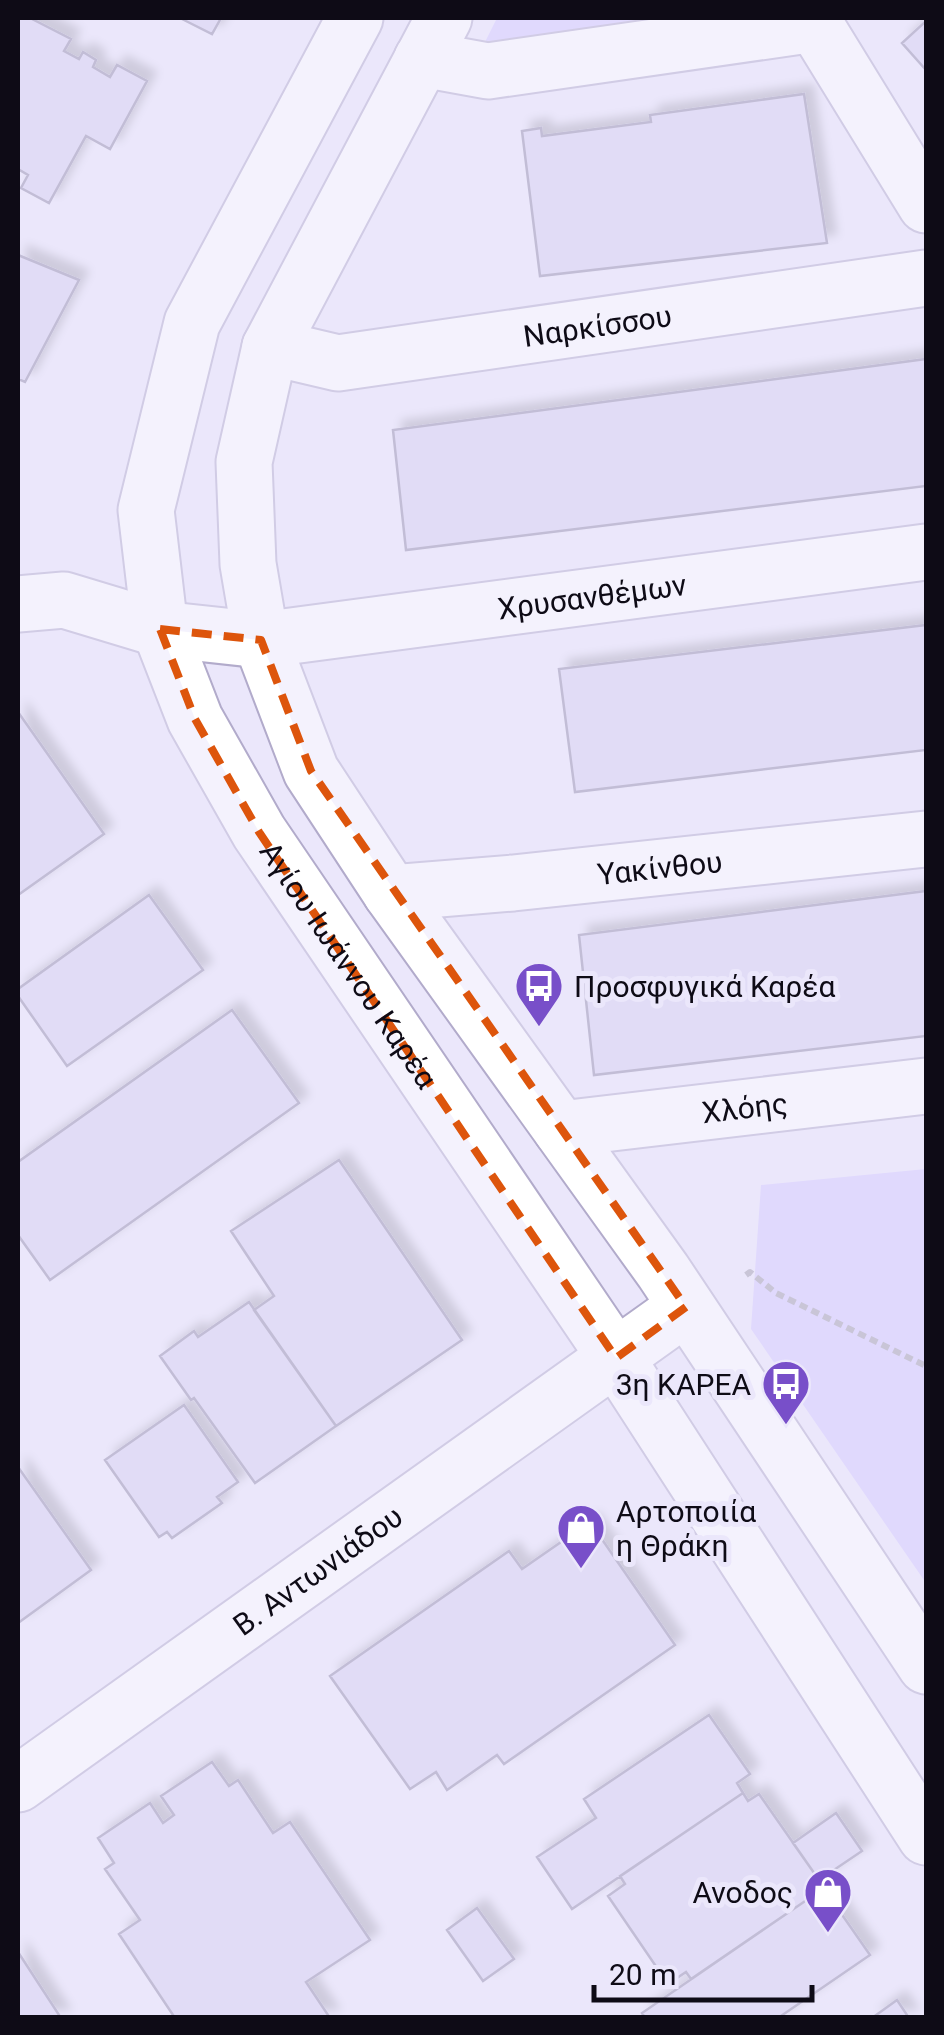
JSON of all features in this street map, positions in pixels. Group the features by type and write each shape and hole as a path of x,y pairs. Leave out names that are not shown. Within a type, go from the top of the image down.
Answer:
{"street":[{"name":"Αγίου Ιωάννου Καρέα","path":"355,18 192,323 146,510 160,629 195,719 260,832 616,1358 922,1821"},
{"path":"926,205 813,21 488,71 433,38 270,347 244,462 248,564 261,640 312,772 391,893 686,1307 926,1666"},
{"name":"Ναρκίσσου","path":"270,347 338,363 926,278"},
{"name":"Χρυσανθέμων","path":"18,604 64,600 160,629 261,640 926,552"},
{"name":"Υακίνθου","path":"391,893 926,840"},
{"name":"Χλόης","path":"560,1129 926,1086"},
{"name":"Β. Αντωνιάδου","path":"18,1784 686,1307"}],"path":[{"path":"750,1272 776,1294 926,1366"}],"highlighted area":[{"path":"160,629 261,640 311,771 686,1307 616,1358 259,832 195,719"}],"shaded area":[{"path":"497,18 701,18 485,42"},
{"path":"926,1169 926,1583 751,1329 761,1185"}],"building":[{"path":"18,18 30,18 71,39 64,51 79,59 83,52 96,60 93,67 110,77 117,65 147,81 110,149 86,136 49,203 21,188 28,175 18,169"},
{"path":"180,18 221,18 212,34"},
{"path":"926,21 926,70 902,43"},
{"path":"804,94 827,243 540,276 522,131 541,128 542,136 651,122 650,115"},
{"path":"18,255 79,280 25,382 18,379"},
{"path":"926,359 926,486 406,550 393,430"},
{"path":"926,625 926,750 575,792 559,669"},
{"path":"18,712 104,834 18,895"},
{"path":"926,891 926,1036 594,1075 579,935"},
{"path":"149,895 203,970 67,1066 18,996 18,989"},
{"path":"232,1010 299,1103 50,1280 18,1235 18,1162"},
{"path":"339,1160 462,1340 336,1426 254,1310 274,1296 231,1231"},
{"path":"249,1302 336,1426 255,1483 160,1356 194,1331 198,1337"},
{"path":"184,1405 238,1482 217,1497 222,1503 172,1538 167,1532 159,1537 105,1460"},
{"path":"18,1467 91,1570 18,1623"},
{"path":"590,1522 675,1645 504,1764 497,1755 447,1790 436,1772 410,1789 330,1676 509,1551 522,1569"},
{"path":"709,1715 750,1774 737,1783 743,1793 572,1909 537,1857 596,1818 584,1799"},
{"path":"212,1762 229,1786 238,1780 273,1833 290,1822 370,1940 306,1982 330,2018 175,2018 119,1934 140,1920 105,1869 114,1863 98,1838 150,1803 163,1823 174,1815 161,1796"},
{"path":"743,1793 748,1801 759,1794 819,1880 809,1887 814,1895 691,1979 686,1972 668,1984 608,1896 625,1884 620,1876"},
{"path":"836,1813 862,1851 819,1880 793,1843"},
{"path":"814,1895 818,1903 829,1896 870,1955 778,2018 645,2018 642,2013"},
{"path":"477,1908 514,1959 483,1981 447,1930"},
{"path":"18,1952 61,2018 18,2018"},
{"path":"897,2000 909,2018 872,2018"}],"place":[{"name":"Προσφυγικά Καρέα","path":"539,1028"},
{"name":"3η ΚΑΡΕΑ","path":"786,1426"},
{"name":"Αρτοποιία η Θράκη","path":"581,1570"},
{"name":"Ανοδος","path":"828,1934"}]}
